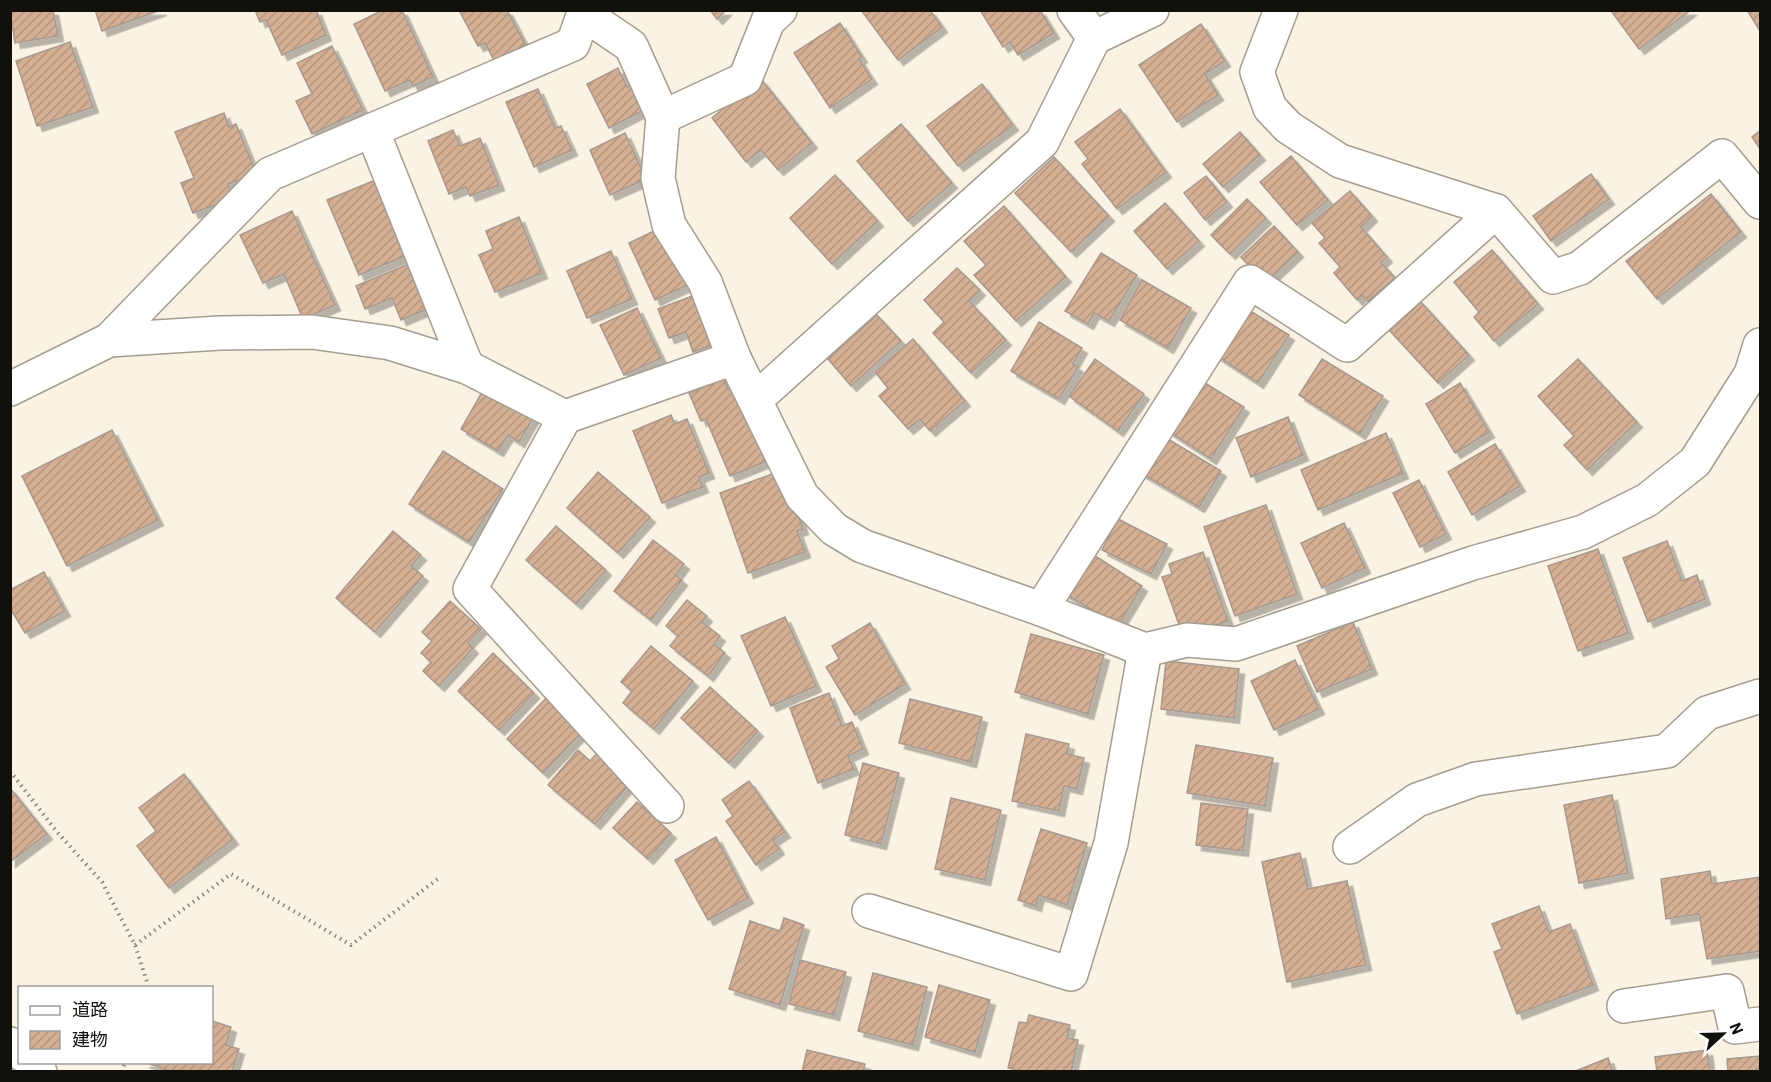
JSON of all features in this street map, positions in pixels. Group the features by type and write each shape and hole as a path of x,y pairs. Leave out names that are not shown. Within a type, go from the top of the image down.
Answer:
{"street":[{"path":"663,117 745,79 768,21 780,10"},
{"path":"1074,10 1094,38"},
{"path":"755,400 1042,142 1094,38 1152,10"},
{"path":"1281,10 1257,72 1270,108 1288,127 1340,161 1496,211 1553,277 1580,268 1722,156 1761,202"},
{"path":"10,389 109,340 270,174 573,44 585,12 631,46 663,117 658,178 669,225 705,282 734,358 802,496 834,529 862,546 1041,609 1145,650 1187,640 1236,644 1462,567 1583,532 1647,500 1695,462 1751,374 1761,345"},
{"path":"372,130 467,367"},
{"path":"1041,609 1250,282 1347,345 1496,211"},
{"path":"109,340 220,333 312,332 390,343 467,367 565,417"},
{"path":"667,806 470,589 565,417 734,358"},
{"path":"869,911 1071,974 1111,843 1145,650"},
{"path":"1350,847 1417,800 1427,796 1476,779 1667,751 1707,713 1761,696"},
{"path":"1624,1006 1727,992 1735,1027 1761,1024"}],"path":[{"path":"10,771 57,832 102,882 135,945 147,982 146,986"},
{"path":"135,945 231,874 351,945 439,878"}],"building":[{"path":"10,10 53,10 58,36 15,43"},
{"path":"95,10 161,10 102,31"},
{"path":"255,10 316,10 326,35 282,55 266,20 260,22"},
{"path":"383,10 402,10 433,77 413,86 410,80 385,91 354,24"},
{"path":"459,10 507,10 528,50 497,66 485,43 478,46"},
{"path":"710,10 726,10 717,19"},
{"path":"861,10 930,10 942,27 898,60"},
{"path":"980,10 1040,10 1054,33 1018,55 1010,42 1003,47"},
{"path":"1614,10 1691,10 1639,49 1612,12"},
{"path":"1747,10 1760,10 1760,31"},
{"path":"840,23 862,57 859,59 872,79 830,108 794,53"},
{"path":"1201,24 1225,61 1205,74 1218,95 1177,122 1139,65"},
{"path":"70,42 93,107 37,126 16,61"},
{"path":"332,46 363,110 312,134 296,101 312,94 297,63"},
{"path":"618,68 627,87 633,84 646,109 609,128 587,84"},
{"path":"761,79 812,143 778,170 761,150 746,162 712,118"},
{"path":"982,84 1013,125 958,166 927,126"},
{"path":"538,89 555,128 561,126 572,150 534,167 506,102"},
{"path":"1120,109 1166,172 1117,209 1082,164 1088,159 1075,142"},
{"path":"224,113 229,127 236,124 256,173 228,184 234,198 193,213 181,183 194,178 175,132"},
{"path":"901,124 952,183 908,221 857,161"},
{"path":"453,130 460,146 480,138 499,185 470,196 466,187 449,194 428,141"},
{"path":"1760,131 1760,149 1752,137"},
{"path":"1240,132 1260,155 1223,187 1203,164"},
{"path":"625,133 646,179 610,195 590,150"},
{"path":"1291,156 1328,200 1297,225 1260,182"},
{"path":"1054,157 1109,216 1071,252 1015,193"},
{"path":"1591,174 1609,199 1551,241 1533,216"},
{"path":"835,175 878,221 832,264 790,218"},
{"path":"1206,176 1227,202 1205,220 1184,193"},
{"path":"378,179 410,254 359,275 327,200"},
{"path":"1350,191 1372,216 1361,227 1387,257 1381,262 1395,278 1368,301 1362,295 1357,300 1334,273 1340,267 1319,243 1325,238 1312,223"},
{"path":"1711,194 1741,232 1657,299 1626,261"},
{"path":"1247,199 1266,218 1230,254 1211,235"},
{"path":"1165,203 1199,241 1167,269 1134,231"},
{"path":"1004,206 1066,277 1016,321 974,275 986,265 964,241"},
{"path":"292,211 335,305 303,319 284,274 263,283 240,235"},
{"path":"519,217 542,273 495,292 479,255 493,249 486,231"},
{"path":"664,226 690,284 655,300 629,243"},
{"path":"1274,226 1298,252 1265,283 1241,257"},
{"path":"1492,250 1538,304 1494,341 1474,317 1479,312 1454,282"},
{"path":"611,251 632,299 587,318 567,271"},
{"path":"1101,253 1137,275 1109,321 1094,313 1088,324 1065,311"},
{"path":"409,264 427,309 401,320 392,298 365,309 356,286"},
{"path":"957,268 980,290 969,301 1006,340 971,373 933,333 944,322 924,300"},
{"path":"1142,280 1191,308 1168,348 1120,320"},
{"path":"703,292 722,341 693,352 686,332 669,338 658,309"},
{"path":"1421,302 1469,355 1438,383 1390,331"},
{"path":"1244,307 1289,335 1258,383 1214,354"},
{"path":"637,308 661,358 624,375 600,325"},
{"path":"877,315 901,341 851,386 828,359"},
{"path":"1039,322 1082,348 1073,364 1078,367 1059,399 1011,371"},
{"path":"913,339 965,401 930,431 920,419 908,429 879,396 888,388 875,372"},
{"path":"1095,359 1144,394 1118,431 1069,396"},
{"path":"1322,359 1383,396 1360,434 1299,395"},
{"path":"1578,359 1637,422 1587,470 1564,445 1574,436 1538,396"},
{"path":"724,379 728,389 744,383 775,458 730,476 706,419 701,421 689,393"},
{"path":"1200,380 1244,407 1211,459 1168,431"},
{"path":"1460,383 1489,432 1455,453 1426,404"},
{"path":"485,387 534,416 519,442 508,435 498,451 461,429"},
{"path":"671,415 675,424 687,419 709,473 699,477 703,487 662,503 633,431"},
{"path":"1288,417 1303,455 1251,477 1236,438"},
{"path":"112,430 158,520 67,566 22,476"},
{"path":"1386,433 1403,473 1318,510 1301,470"},
{"path":"1163,436 1221,471 1199,507 1141,473"},
{"path":"1495,444 1520,486 1472,515 1448,472"},
{"path":"443,451 503,489 469,542 409,504"},
{"path":"783,470 803,529 797,531 805,552 748,573 720,493"},
{"path":"598,472 650,517 618,553 567,508"},
{"path":"1419,480 1446,534 1420,547 1393,493"},
{"path":"1266,505 1297,594 1235,616 1204,527"},
{"path":"1118,519 1167,544 1151,574 1102,550"},
{"path":"1344,523 1365,568 1322,588 1301,543"},
{"path":"556,526 606,570 576,604 526,560"},
{"path":"393,531 421,555 411,566 423,576 375,632 336,598"},
{"path":"653,540 684,564 676,575 682,580 651,620 614,591"},
{"path":"1667,541 1682,581 1697,575 1705,599 1648,622 1623,558"},
{"path":"1598,549 1628,633 1578,651 1548,566"},
{"path":"1089,552 1142,586 1118,626 1064,593"},
{"path":"1203,552 1228,621 1183,636 1162,577 1172,574 1169,564"},
{"path":"44,572 65,611 25,633 10,608 10,590"},
{"path":"687,600 707,616 702,622 720,636 714,644 725,653 708,676 670,646 678,636 666,626"},
{"path":"450,601 481,629 468,643 473,648 439,686 423,671 431,662 421,653 432,641 422,632"},
{"path":"785,617 816,686 771,706 741,636"},
{"path":"1353,622 1372,669 1317,692 1297,646"},
{"path":"870,623 905,684 855,715 826,667 839,659 832,646"},
{"path":"1031,634 1104,655 1088,714 1015,692"},
{"path":"651,646 693,681 654,729 623,703 632,691 621,682"},
{"path":"493,653 534,693 499,730 458,691"},
{"path":"1295,660 1319,709 1274,730 1251,681"},
{"path":"1166,661 1239,669 1234,718 1161,709"},
{"path":"710,687 758,731 729,763 681,718"},
{"path":"829,693 842,726 852,722 863,749 848,756 854,769 818,783 790,708"},
{"path":"547,697 583,731 543,773 507,739"},
{"path":"910,699 982,717 971,762 899,743"},
{"path":"1026,734 1069,744 1067,754 1084,758 1077,789 1064,786 1059,811 1012,801"},
{"path":"1196,745 1273,758 1265,806 1187,793"},
{"path":"578,750 590,761 598,752 632,781 595,824 548,785"},
{"path":"863,763 899,773 881,844 845,835"},
{"path":"184,774 233,839 169,888 137,846 156,831 139,808"},
{"path":"749,781 785,832 773,840 779,849 756,865 726,821 733,816 722,800"},
{"path":"10,788 47,834 10,862"},
{"path":"1612,795 1628,873 1579,883 1564,805"},
{"path":"951,798 1001,810 985,880 935,869"},
{"path":"637,802 671,833 648,859 613,828"},
{"path":"1201,803 1248,809 1243,851 1196,845"},
{"path":"1041,829 1087,843 1067,905 1039,895 1036,906 1018,900"},
{"path":"716,837 748,898 708,920 675,860"},
{"path":"1300,853 1308,889 1347,881 1366,965 1287,982 1262,862"},
{"path":"1710,871 1712,884 1760,877 1760,951 1707,959 1699,914 1666,919 1661,879"},
{"path":"1539,906 1549,932 1570,924 1593,985 1517,1014 1494,952 1502,949 1492,924"},
{"path":"784,918 804,925 780,1005 729,989 750,921 780,931"},
{"path":"800,960 846,972 834,1015 789,1004"},
{"path":"873,973 927,987 913,1045 858,1031"},
{"path":"939,985 990,1000 975,1052 925,1037"},
{"path":"1029,1015 1070,1025 1067,1038 1078,1040 1071,1072 1025,1072 1008,1068 1019,1022 1027,1023"},
{"path":"213,1021 231,1027 226,1045 239,1049 232,1072 173,1072 150,1064 213,1064"},
{"path":"807,1050 865,1064 863,1072 802,1072"},
{"path":"1707,1050 1710,1072 1657,1072 1655,1057"},
{"path":"1760,1056 1760,1072 1728,1072 1727,1059"},
{"path":"1608,1058 1613,1072 1573,1072"}]}
